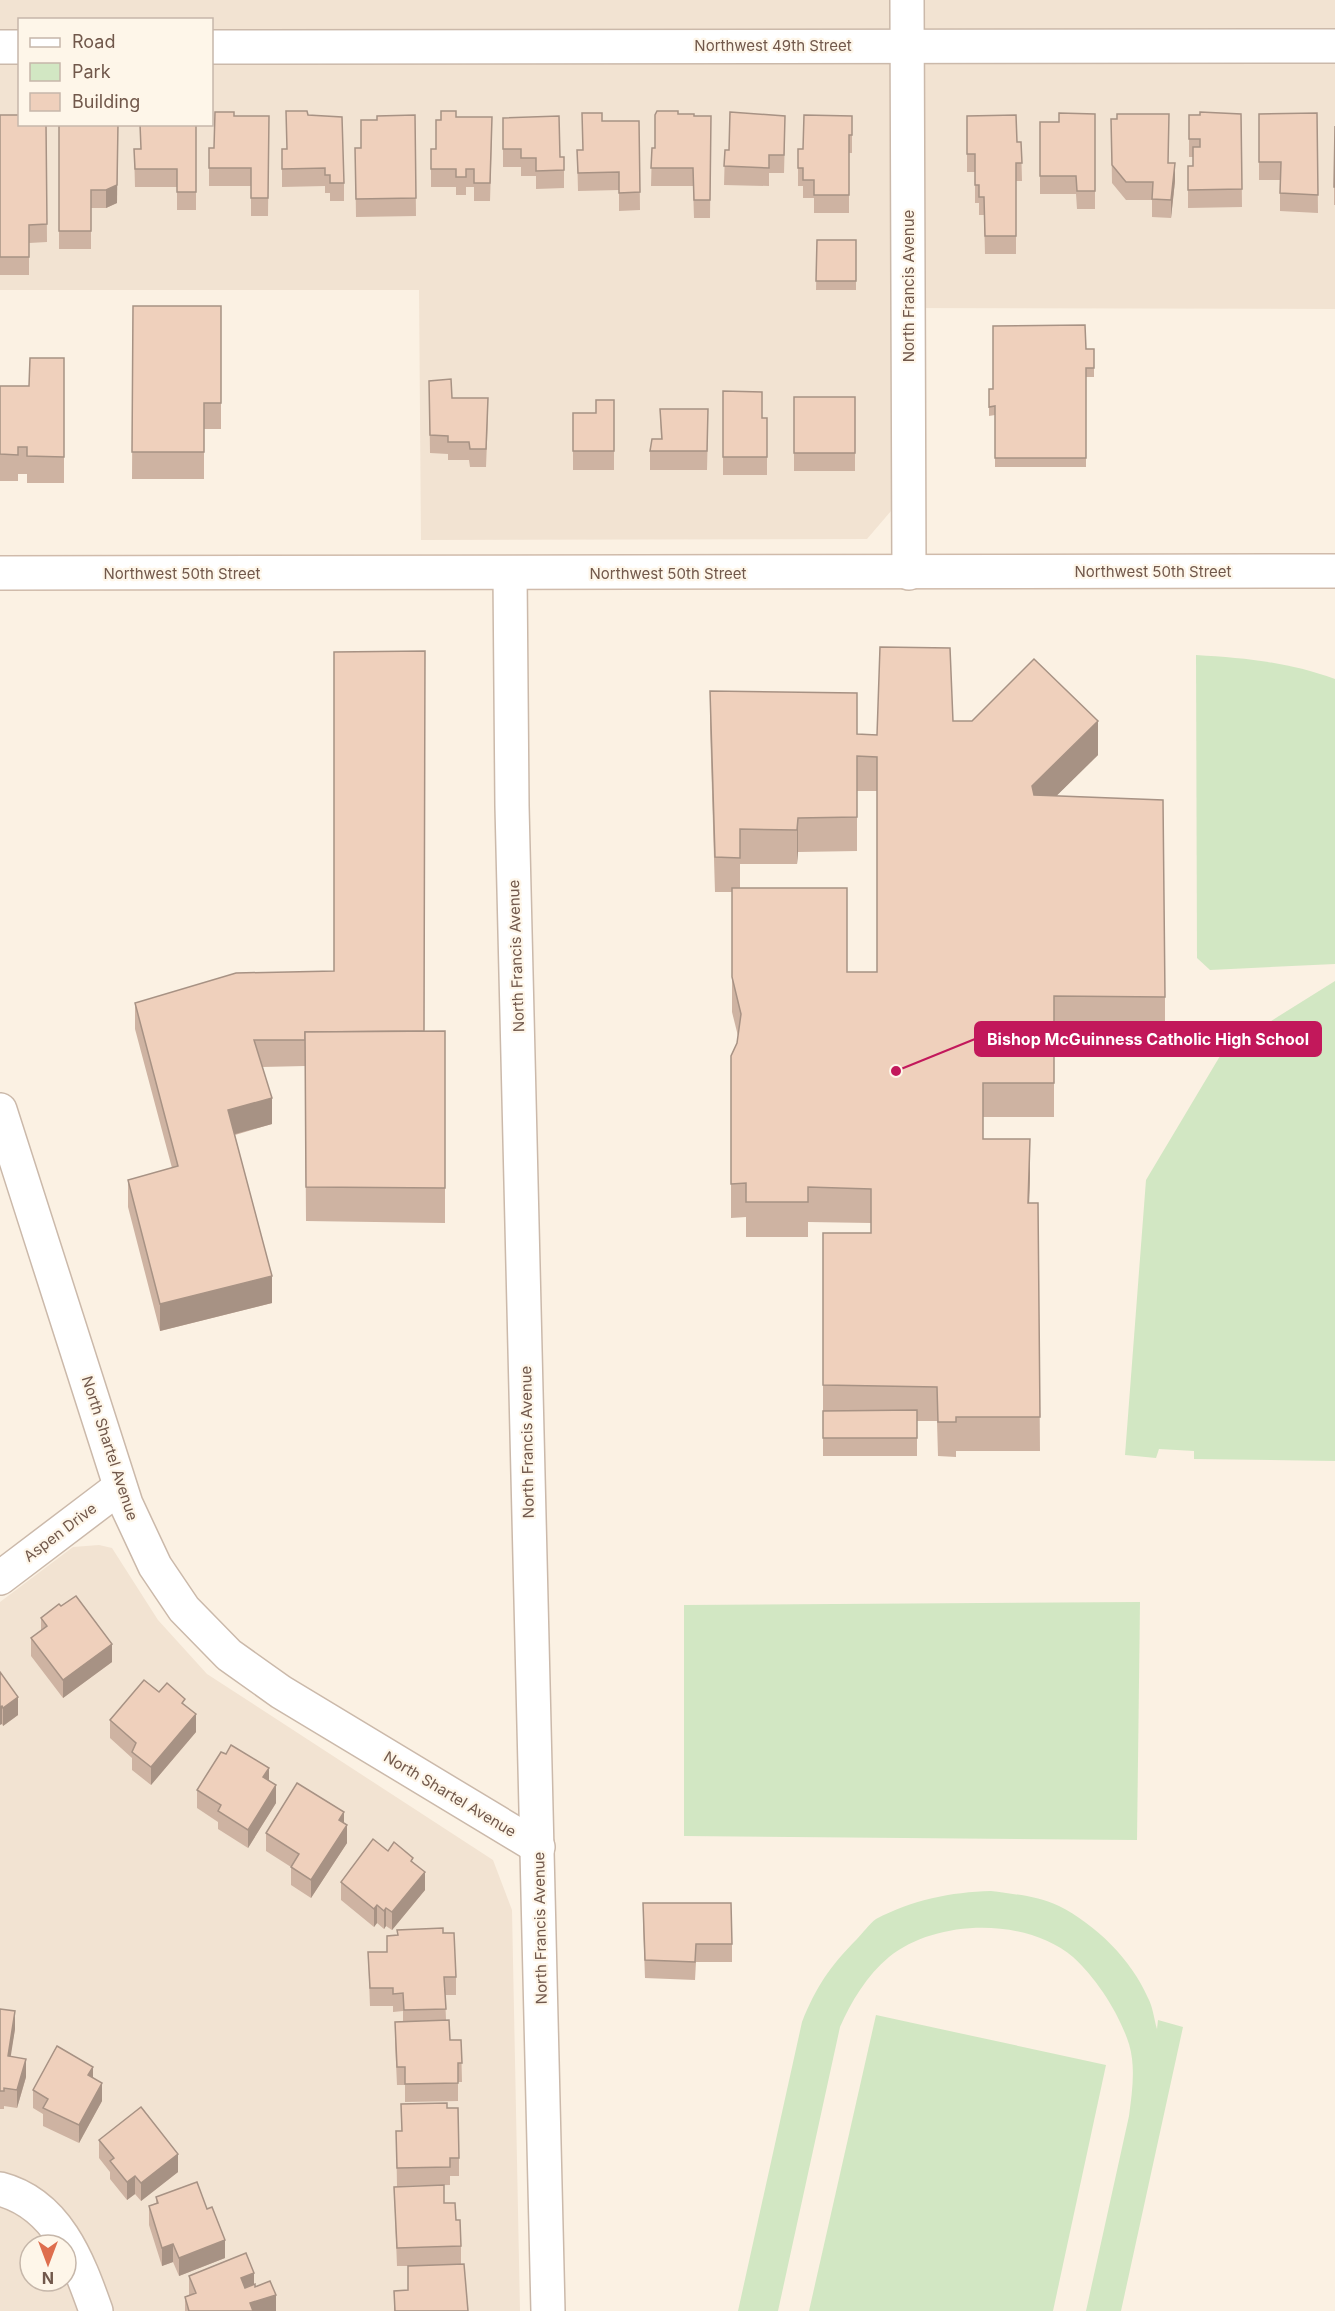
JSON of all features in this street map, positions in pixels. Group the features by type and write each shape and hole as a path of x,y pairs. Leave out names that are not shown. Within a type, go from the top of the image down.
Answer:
{"street":[{"name":"North Francis Avenue","path":"907,0 909,573"},
{"name":"Northwest 49th Street","path":"213,47 1335,46"},
{"path":"0,47 18,47"},
{"name":"Northwest 50th Street","path":"0,573 1335,571"},
{"name":"North Francis Avenue","path":"510,573 512,806 548,2311"},
{"name":"North Shartel Avenue","path":"0,1110 7,1159 120,1487 155,1566 184,1610 229,1655 281,1692 538,1846"},
{"name":"Aspen Drive","path":"0,1578 120,1487"},
{"path":"0,2189 20,2194 57,2226 80,2264 96,2311"}],"shaded area":[{"path":"0,0 1335,0 1335,309 891,308 891,511 867,539 421,540 419,290 0,290"},
{"path":"99,1545 112,1548 158,1620 207,1674 493,1860 512,1910 520,2311 0,2311 0,1602 73,1547"}],"green space":[{"path":"1196,655 1266,662 1300,668 1335,679 1335,964 1210,970 1197,958"},
{"path":"1335,981 1335,1461 1194,1459 1194,1451 1159,1449 1156,1458 1125,1455 1146,1180 1223,1051"},
{"path":"1140,1602 1137,1840 684,1836 684,1605"},
{"path":"991,1891 1043,1900 1059,1906 1086,1923 1111,1945 1132,1970 1150,2002 1157,2029 1158,2020 1183,2027 1121,2311 1086,2311 1129,2116 1133,2071 1129,2044 1106,1997 1073,1957 1054,1944 1031,1935 1007,1929 981,1928 931,1935 908,1944 881,1964 860,1989 840,2027 778,2311 738,2311 802,2022 818,1987 839,1958 876,1919 932,1898"},
{"path":"876,2015 1106,2065 1053,2311 809,2311"}],"building":[{"path":"286,111 307,111 308,115 342,117 344,183 330,183 330,175 325,175 325,168 282,169 282,149 287,149"},
{"path":"441,111 456,111 456,117 492,117 490,183 474,183 474,169 466,169 466,177 456,177 456,169 431,169 431,149 436,149 436,120 441,120"},
{"path":"657,111 678,111 678,114 711,116 710,200 694,200 693,168 651,168 652,148 655,148"},
{"path":"215,112 234,112 234,116 269,116 268,198 251,198 251,168 209,168 209,148 214,148"},
{"path":"730,112 785,116 784,155 769,155 769,168 724,166 725,150 729,150"},
{"path":"1200,112 1241,114 1242,189 1188,190 1188,166 1193,166 1193,147 1200,147 1200,139 1189,139 1189,115 1200,115"},
{"path":"582,113 602,113 602,121 639,121 640,192 619,193 619,172 578,173 577,150 583,150"},
{"path":"1059,113 1095,114 1095,191 1077,191 1076,176 1040,176 1040,122 1059,122"},
{"path":"1317,113 1318,195 1280,193 1281,162 1259,162 1259,114"},
{"path":"1117,114 1169,114 1168,163 1175,163 1171,200 1152,199 1153,182 1126,182 1112,165 1111,119 1117,119"},
{"path":"0,115 18,115 18,126 46,126 47,224 29,225 29,257 0,257"},
{"path":"415,115 416,198 356,199 355,148 361,148 361,120 377,120 377,116"},
{"path":"804,115 852,116 852,135 849,135 849,195 814,195 814,180 803,180 803,168 798,168 798,149 803,149"},
{"path":"1016,115 1017,142 1021,142 1022,163 1016,163 1016,236 985,236 984,197 979,197 979,185 975,185 975,154 967,154 967,116"},
{"path":"559,116 560,157 564,157 564,170 536,171 536,158 521,158 521,149 503,149 503,118"},
{"path":"59,126 118,126 117,185 106,190 91,190 91,231 59,231"},
{"path":"140,126 196,126 196,192 177,192 177,169 135,169 134,149 141,149"},
{"path":"1335,126 1335,187 1334,187"},
{"path":"817,240 856,240 856,281 816,281"},
{"path":"133,306 221,306 221,403 204,403 204,452 132,452"},
{"path":"1085,325 1086,349 1094,349 1094,368 1086,368 1086,458 995,458 995,406 989,407 989,389 993,389 993,326"},
{"path":"30,358 64,358 64,457 27,456 27,447 18,447 18,455 0,454 0,386 29,386"},
{"path":"451,379 452,398 488,398 486,449 470,449 469,442 448,442 448,436 430,435 429,381"},
{"path":"723,391 762,392 762,418 767,418 767,457 723,457"},
{"path":"794,397 855,397 855,453 794,453"},
{"path":"596,400 614,400 614,451 573,451 573,413 596,413"},
{"path":"660,409 708,409 707,451 650,451 652,439 662,439"},
{"path":"880,647 950,648 953,721 972,721 1034,659 1098,721 1032,786 1034,795 1163,800 1165,997 1054,996 1054,1083 983,1083 983,1139 1030,1139 1028,1203 1038,1203 1040,1417 956,1417 956,1422 938,1422 937,1387 823,1385 823,1233 871,1233 871,1189 808,1187 808,1202 746,1202 746,1183 731,1184 731,1056 737,1043 741,1014 732,977 732,888 847,888 847,972 877,972 877,757 857,756 857,817 798,818 797,830 740,829 740,858 715,857 710,691 857,693 857,734 877,735"},
{"path":"425,651 424,1031 305,1032 305,1040 254,1040 272,1098 228,1110 272,1276 160,1304 128,1180 178,1166 135,1003 236,973 334,971 334,652"},
{"path":"445,1031 445,1188 306,1187 305,1032"},
{"path":"917,1410 917,1438 823,1438 823,1411"},
{"path":"76,1596 112,1644 63,1680 31,1638 47,1626 41,1618 59,1604 61,1606"},
{"path":"0,1672 18,1697 3,1708 0,1707"},
{"path":"144,1680 159,1692 167,1683 185,1699 182,1703 196,1714 151,1767 132,1752 136,1743 110,1720"},
{"path":"231,1745 269,1768 263,1777 276,1785 248,1830 218,1811 221,1805 197,1790 221,1752 226,1754"},
{"path":"297,1783 344,1812 339,1820 347,1825 311,1880 291,1867 299,1854 266,1833"},
{"path":"373,1839 388,1851 394,1842 413,1858 411,1861 425,1872 392,1912 386,1908 384,1911 377,1905 374,1909 341,1882"},
{"path":"643,1903 731,1903 732,1944 696,1944 695,1962 645,1960"},
{"path":"443,1928 443,1933 454,1933 456,1977 444,1977 446,2009 404,2010 403,1993 393,1994 393,1988 370,1988 368,1952 387,1952 387,1936 398,1935 397,1930"},
{"path":"0,2009 15,2011 8,2056 26,2059 17,2090 4,2088 4,2091 0,2091"},
{"path":"449,2020 450,2040 461,2040 462,2063 458,2063 458,2083 405,2084 405,2067 397,2067 395,2022"},
{"path":"57,2046 93,2067 88,2075 102,2083 79,2125 43,2108 48,2099 33,2090"},
{"path":"447,2103 447,2108 458,2108 459,2158 450,2158 450,2167 397,2168 396,2131 402,2131 401,2104"},
{"path":"141,2107 178,2154 141,2183 135,2176 127,2182 110,2161 114,2158 99,2140"},
{"path":"197,2182 207,2209 212,2207 225,2240 179,2258 173,2244 162,2248 149,2206 158,2203 156,2197"},
{"path":"444,2185 444,2203 455,2203 456,2220 460,2220 461,2246 397,2248 394,2187"},
{"path":"246,2253 254,2273 241,2278 245,2288 270,2281 276,2295 250,2303 253,2311 189,2311 185,2297 196,2293 189,2276"},
{"path":"464,2264 468,2311 395,2311 394,2291 408,2290 408,2266"}],"place":[{"name":"Bishop McGuinness Catholic High School","path":"896,1071"}]}
